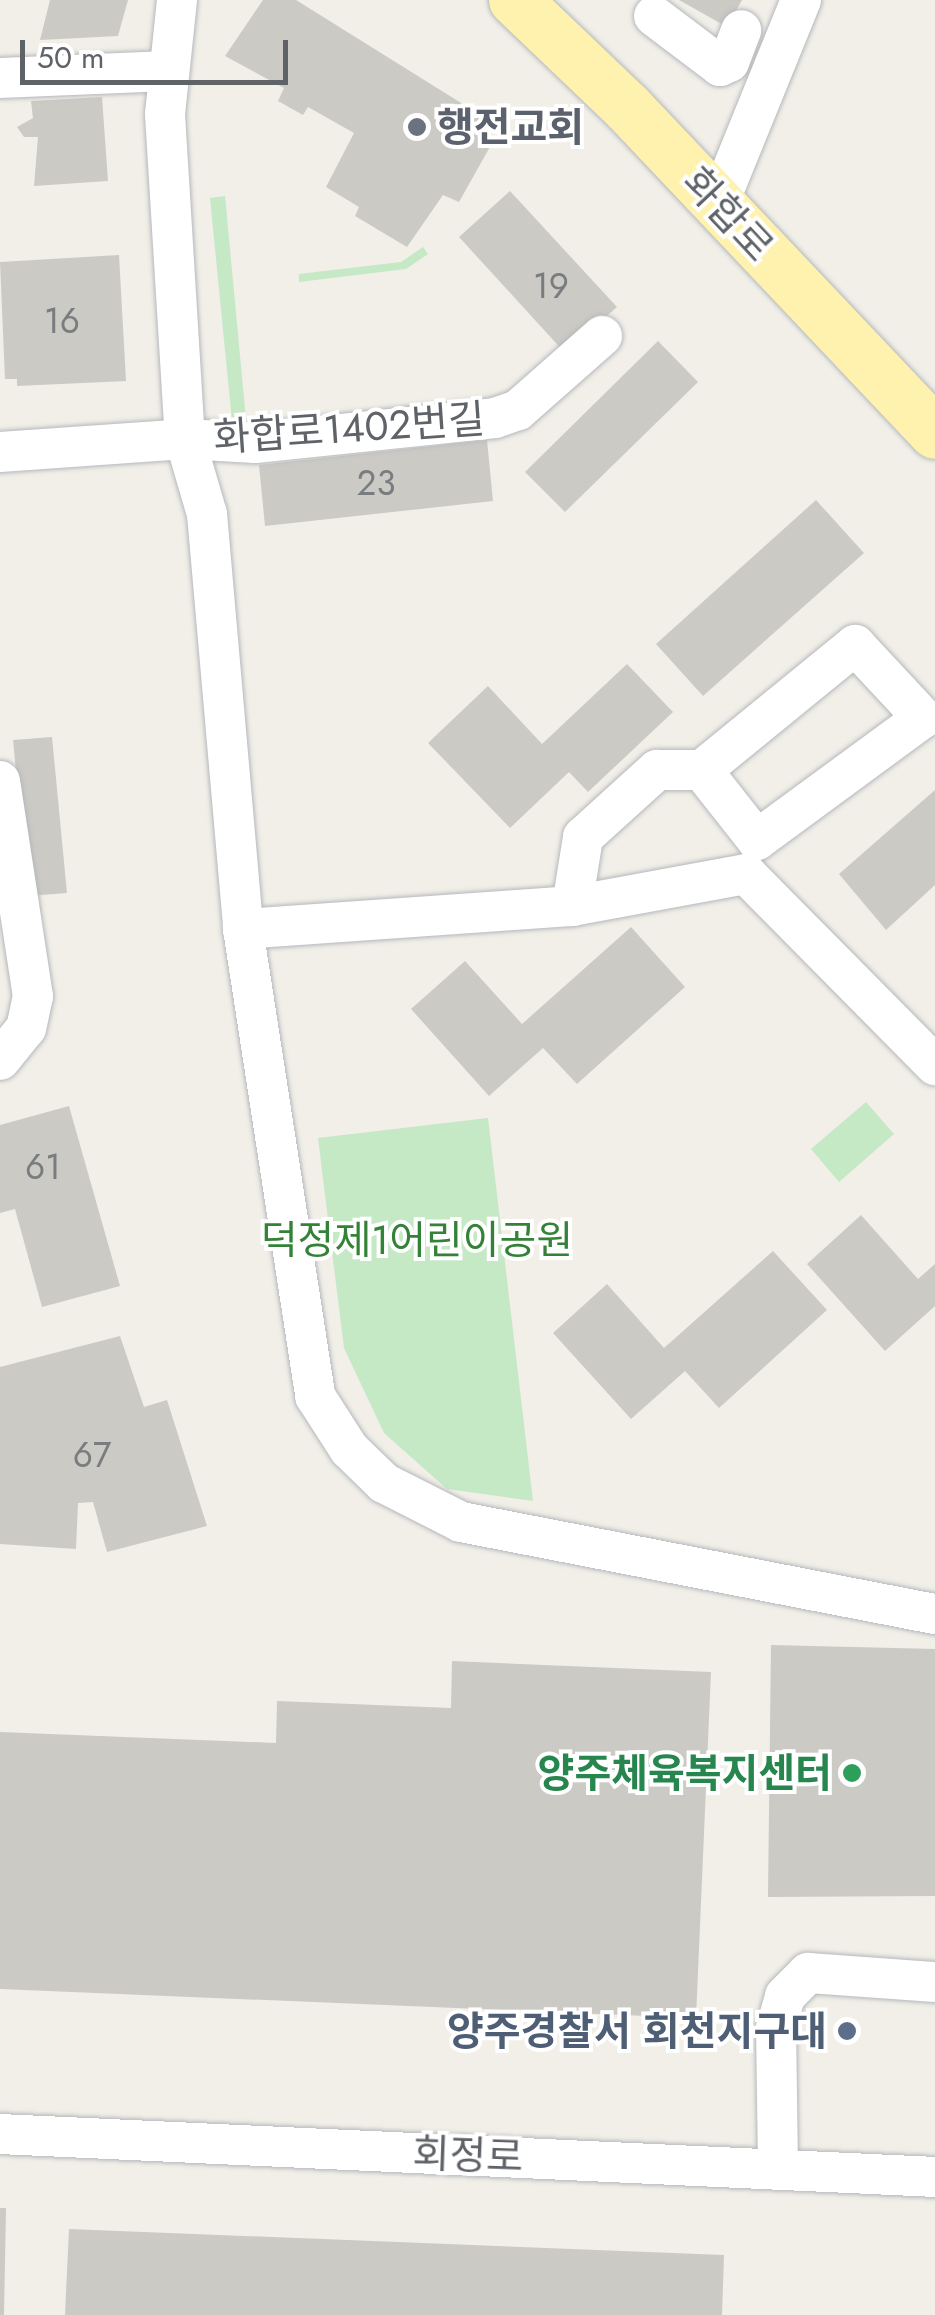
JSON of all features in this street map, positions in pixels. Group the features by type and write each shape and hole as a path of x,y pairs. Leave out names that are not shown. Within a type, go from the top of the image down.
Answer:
{"main road":[{"name":"화합로","path":"514,0 719,202 935,433"}],"street":[{"path":"177,0 166,70 167,199 186,439 206,514 243,930 308,1372 336,1433 362,1462 424,1507 514,1536 935,1614"},
{"path":"719,202 801,0"},
{"path":"654,16 720,66 729,62 747,15 780,51"},
{"path":"0,78 166,70"},
{"name":"화합로1402번길","path":"0,452 186,439 255,443 508,416 602,336"},
{"path":"572,906 583,837 658,770 702,770 855,645 923,718 757,840 702,770"},
{"path":"0,781 32,1006 21,1036 0,1060"},
{"path":"243,930 572,906 746,874 935,1065"},
{"path":"778,2168 776,2028 786,1996 808,1973 935,1982"},
{"name":"회정로","path":"0,2134 935,2176"}],"green space":[{"path":"225,196 246,420 232,421 210,198"},
{"path":"423,247 428,254 406,269 299,282 299,274 401,262"},
{"path":"866,1102 894,1134 839,1182 811,1149"},
{"name":"덕정제1어린이공원","path":"488,1118 533,1501 447,1489 384,1433 344,1348 318,1138"}],"building":[{"path":"50,0 128,0 118,36 40,40"},
{"name":"행전교회","path":"263,0 296,0 490,121 491,145 459,202 443,195 407,247 355,216 359,207 326,187 354,133 308,107 303,115 278,101 284,88 225,56"},
{"path":"679,0 742,0 727,27"},
{"path":"102,97 108,181 34,186 38,137 24,137 17,127 33,118 31,101"},
{"path":"510,191 617,307 565,353 459,237"},
{"path":"119,255 126,381 17,386 17,379 5,379 0,262"},
{"path":"658,341 698,382 565,512 525,472"},
{"path":"487,440 493,501 265,526 259,465"},
{"path":"816,500 864,553 703,696 656,644"},
{"path":"627,664 673,712 588,792 569,772 510,828 428,743 488,686 542,744"},
{"path":"52,737 67,893 28,896 13,740"},
{"path":"935,790 935,885 886,930 839,874"},
{"path":"631,927 685,987 577,1084 543,1048 489,1096 411,1009 465,961 522,1024"},
{"path":"69,1106 120,1286 42,1307 15,1209 0,1213 0,1125"},
{"path":"861,1215 918,1279 935,1264 935,1306 885,1351 807,1264"},
{"path":"773,1251 827,1310 719,1408 685,1371 631,1419 553,1333 607,1284 664,1348"},
{"path":"120,1336 144,1407 167,1400 207,1526 107,1552 93,1502 78,1503 76,1549 0,1544 0,1367"},
{"name":"양주체육복지센터","path":"771,1645 935,1649 935,1896 768,1897"},
{"path":"452,1661 711,1672 696,2018 0,1989 0,1732 276,1743 277,1701 451,1708"},
{"path":"0,2208 6,2208 4,2315 0,2315"},
{"path":"69,2229 724,2255 722,2315 65,2315"}],"place":[{"name":"행전교회","path":"417,127"},
{"name":"양주체육복지센터","path":"852,1773"},
{"name":"양주경찰서 회천지구대","path":"847,2031"}]}
